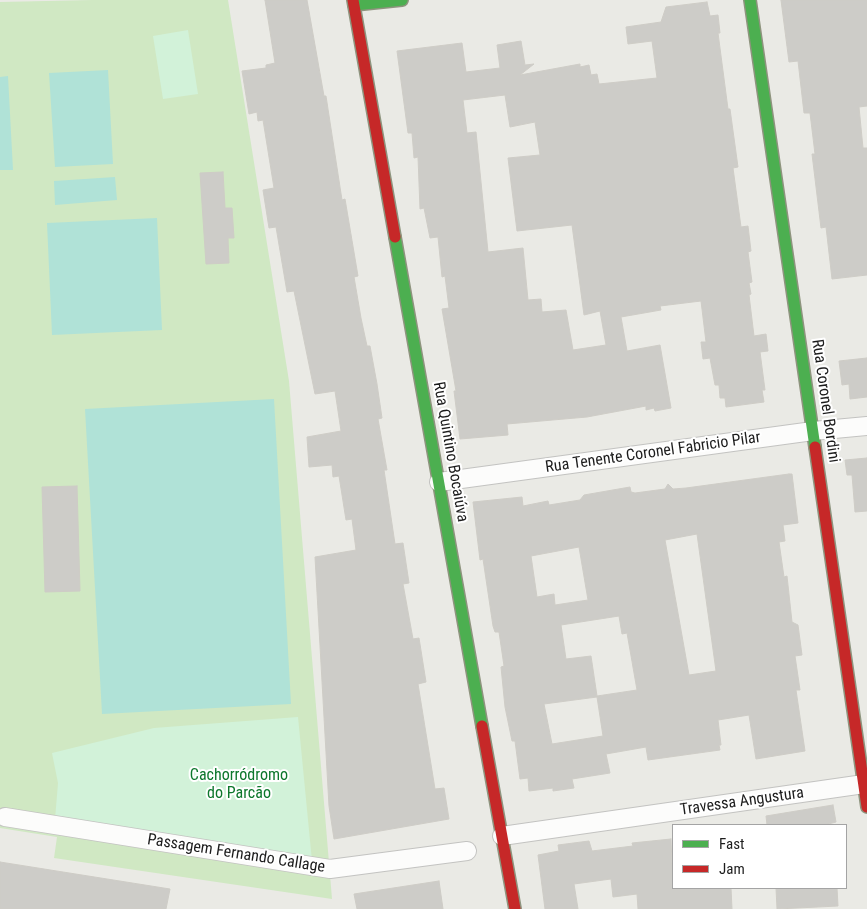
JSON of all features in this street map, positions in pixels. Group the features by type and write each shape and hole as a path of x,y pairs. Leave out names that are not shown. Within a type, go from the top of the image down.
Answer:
{"street":[{"path":"353,2 402,0"},
{"name":"Rua Coronel Bordini","path":"750,0 867,808"},
{"name":"Rua Quintino Bocaiúva","path":"353,2 514,909"},
{"name":"Rua Tenente Coronel Fabricio Pilar","path":"439,482 812,431 867,426"},
{"name":"Travessa Angustura","path":"502,836 864,784"},
{"name":"Passagem Fernando Callage","path":"5,817 330,869 467,851"}],"green space":[{"path":"228,0 289,381 332,899 54,858 57,837 0,828 0,2"},
{"path":"188,30 198,94 163,99 153,36"},
{"name":"Cachorródromo do Parcão","path":"298,717 312,861 55,819 58,783 52,753 154,728"}],"shaded area":[{"path":"108,70 113,164 55,167 49,73"},
{"path":"8,76 13,170 0,170 0,77"},
{"path":"115,177 117,200 55,205 54,181"},
{"path":"157,218 162,330 52,335 47,223"},
{"path":"274,399 291,704 102,714 85,409"}],"building":[{"path":"265,0 307,0 324,96 326,96 342,200 345,199 358,276 354,277 361,318 367,346 370,346 377,384 382,418 378,419 387,470 384,470 395,544 403,543 409,583 403,584 413,639 419,638 426,682 418,684 435,789 444,788 449,819 334,839 329,806 315,557 356,550 352,519 346,520 339,476 333,477 332,465 309,467 307,437 341,431 335,391 315,394 294,291 287,292 276,227 269,228 263,190 274,188 263,120 258,121 257,112 249,114 242,71 266,68 266,65 275,63"},
{"path":"781,0 867,0 867,106 859,107 863,148 867,148 867,275 832,279 826,227 821,228 812,154 815,154 810,113 804,113 798,61 789,62"},
{"path":"707,2 710,16 718,15 720,33 718,33 728,109 730,109 738,167 733,168 741,227 748,226 751,251 748,252 752,282 749,283 751,294 749,295 754,336 766,334 768,351 760,352 765,390 762,390 764,402 726,407 725,398 720,398 719,385 715,385 710,358 703,359 701,342 706,342 701,301 660,306 661,310 621,317 627,351 660,345 671,408 655,411 654,408 646,410 646,406 587,417 507,424 508,435 460,439 454,391 456,391 442,309 449,308 445,276 442,277 438,237 430,238 424,208 420,209 418,157 414,158 412,133 408,133 397,51 462,43 466,72 500,68 497,45 521,41 525,65 534,64 520,75 580,64 580,67 589,65 591,75 597,74 599,84 657,78 652,41 628,44 626,27 661,22 666,7","holes":["505,95 510,127 535,122 540,155 508,158 517,231 572,225 584,315 600,311 606,345 573,350 566,310 542,312 541,299 528,300 523,248 488,252 476,132 467,133 463,100"]},
{"path":"223,172 225,208 232,208 234,238 228,238 229,263 206,264 200,173"},
{"path":"867,358 867,397 850,399 849,384 842,385 839,361"},
{"path":"867,458 867,511 855,512 852,475 847,475 845,460"},
{"path":"792,474 798,523 783,525 785,541 779,542 784,577 787,576 792,622 798,625 802,655 795,656 800,690 796,690 805,751 756,759 749,715 718,720 720,750 648,760 646,747 606,754 610,773 572,779 574,788 553,791 553,788 529,791 528,778 520,779 515,741 512,741 505,707 501,667 504,666 499,632 495,632 493,626 483,559 480,560 473,502 522,497 523,506 548,501 549,505 580,500 584,495 630,487 631,492 635,493 665,489 668,484 673,489","holes":["697,534 716,671 689,675 665,540","579,547 588,600 555,605 554,594 537,597 531,556","619,616 622,634 627,633 637,690 597,696 591,656 566,659 561,625","597,697 603,736 552,744 544,704"]},
{"path":"77,486 80,591 45,592 42,487"},
{"path":"833,805 836,822 829,824 767,824 766,816"},
{"path":"671,839 672,889 731,889 732,909 638,909 637,894 613,897 611,879 574,884 578,909 545,909 538,855 559,851 558,845 589,841 592,851 633,846 632,843"},
{"path":"0,862 170,889 166,909 0,909"},
{"path":"439,881 443,909 357,909 354,894"},
{"path":"776,889 837,889 838,906 777,909"}],"traffic: fast":[{"path":"354,5 402,0"},
{"path":"750,0 815,447"},
{"path":"395,237 482,726"}],"traffic: jam":[{"path":"353,0 395,237"},
{"path":"815,447 867,807"},
{"path":"482,726 515,909"}]}
